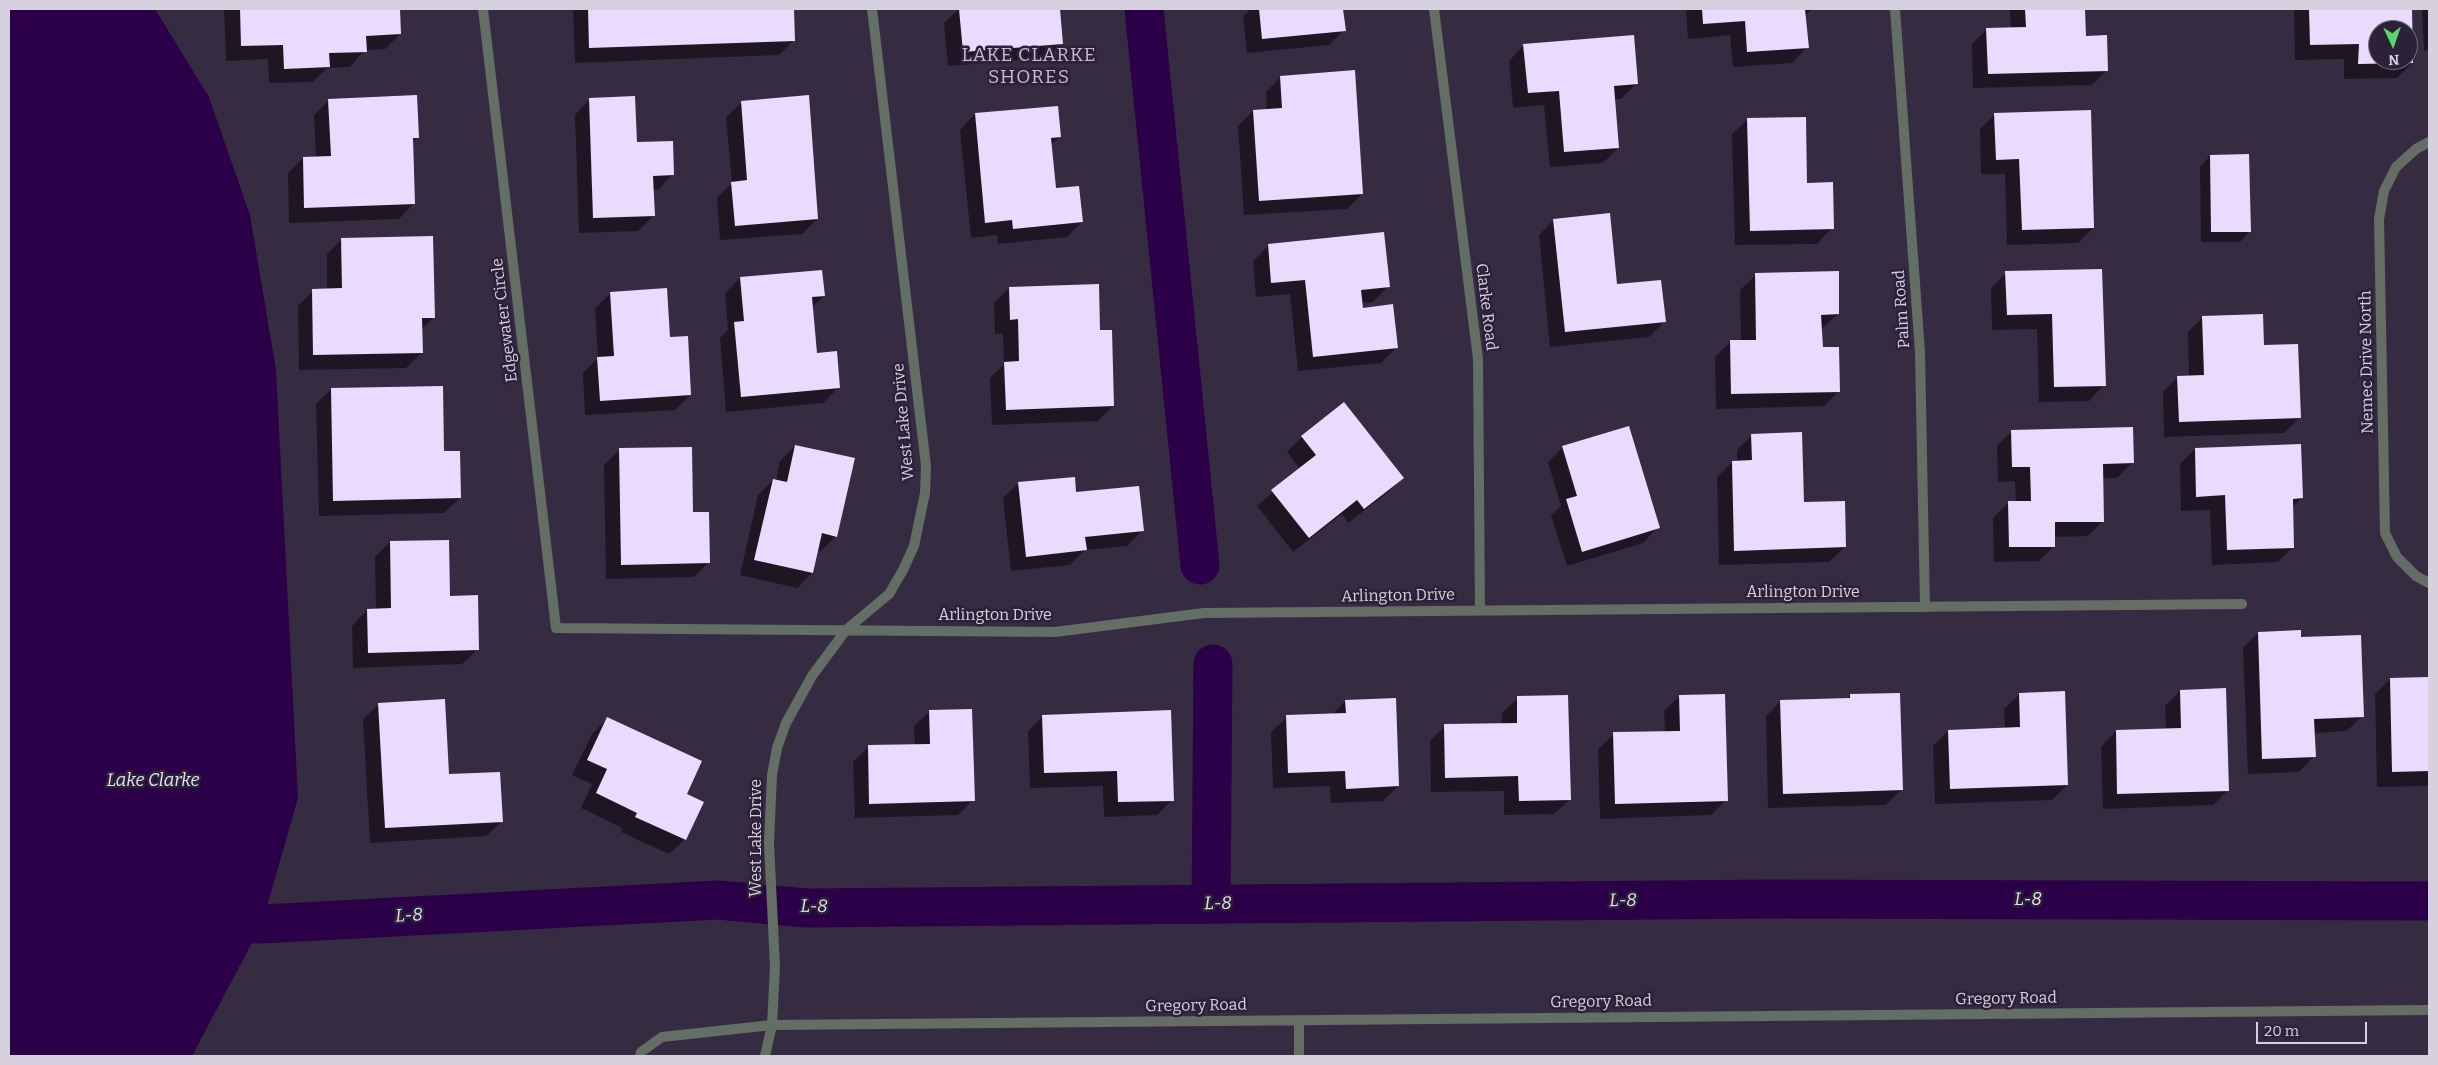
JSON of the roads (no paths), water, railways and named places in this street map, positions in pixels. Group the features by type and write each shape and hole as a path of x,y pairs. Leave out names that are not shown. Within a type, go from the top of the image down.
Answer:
{"street":[{"name":"Edgewater Circle","path":"483,9 556,628"},
{"name":"West Lake Drive","path":"765,1056 772,1025 775,967 769,843 772,775 777,748 786,723 812,676 846,630 889,594 903,570 914,546 925,493 926,466 872,9"},
{"name":"Clarke Road","path":"1434,9 1478,359 1480,610"},
{"name":"Palm Road","path":"1895,9 1920,352 1925,607"},
{"name":"Nemec Drive North","path":"2429,142 2416,149 2396,167 2384,191 2379,219 2385,532 2397,557 2416,576 2429,583"},
{"name":"Arlington Drive","path":"556,628 1055,632 1204,613 2242,604"},
{"name":"Gregory Road","path":"640,1056 641,1052 662,1037 772,1025 2429,1010"},
{"path":"1299,1020 1299,1056"}],"water":[{"name":"Lake Clarke","path":"9,9 155,9 209,97 250,215 276,370 298,798 262,924 192,1056 9,1056"}],"waterway":[{"path":"1144,9 1200,565"},
{"path":"1211,904 1213,664"},
{"name":"L-8","path":"209,923 262,924 718,900 806,908 1768,899 2429,901"}],"district":[{"name":"LAKE CLARKE SHORES","path":"1029,67"}]}
